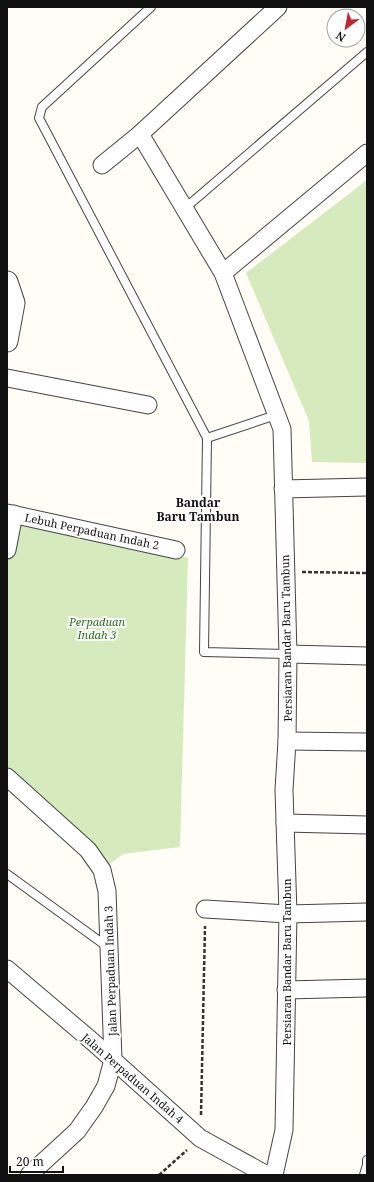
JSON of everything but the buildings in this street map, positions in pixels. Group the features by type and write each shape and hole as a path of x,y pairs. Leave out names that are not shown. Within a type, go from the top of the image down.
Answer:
{"street":[{"path":"102,166 140,134 278,7"},
{"name":"Persiaran Bandar Baru Tambun","path":"140,134 223,273 282,429 288,654 287,741 284,790 288,914 284,1130 274,1175"},
{"path":"223,273 367,153"},
{"path":"7,282 14,303 7,341"},
{"path":"7,378 148,405"},
{"path":"283,489 367,487"},
{"path":"7,550 10,514"},
{"name":"Lebuh Perpaduan Indah 2","path":"10,514 176,550"},
{"path":"288,654 367,656"},
{"path":"287,741 367,742"},
{"name":"Jalan Perpaduan Indah 3","path":"7,777 88,850 102,870 107,891 114,1060 106,1086 77,1131 29,1175"},
{"path":"285,823 367,825"},
{"path":"205,909 288,914 367,912"},
{"name":"Jalan Perpaduan Indah 4","path":"7,969 114,1060 200,1138 268,1175"},
{"path":"286,990 367,988"}],"lane":[{"path":"150,7 42,107 39,118 207,438 204,652 288,654"},
{"path":"184,209 367,52"},
{"path":"207,438 276,415"},
{"path":"7,874 109,948"},
{"path":"364,1175 367,1160"}],"path":[{"path":"286,571 367,573"},
{"path":"159,1175 200,1138 205,909"}],"green space":[{"path":"367,180 367,463 312,462 309,421 246,273"},
{"name":"Perpaduan Indah 3","path":"14,514 188,558 180,847 123,854 102,870 7,776 7,550"}],"district":[{"name":"Bandar Baru Tambun","path":"198,509"}]}
